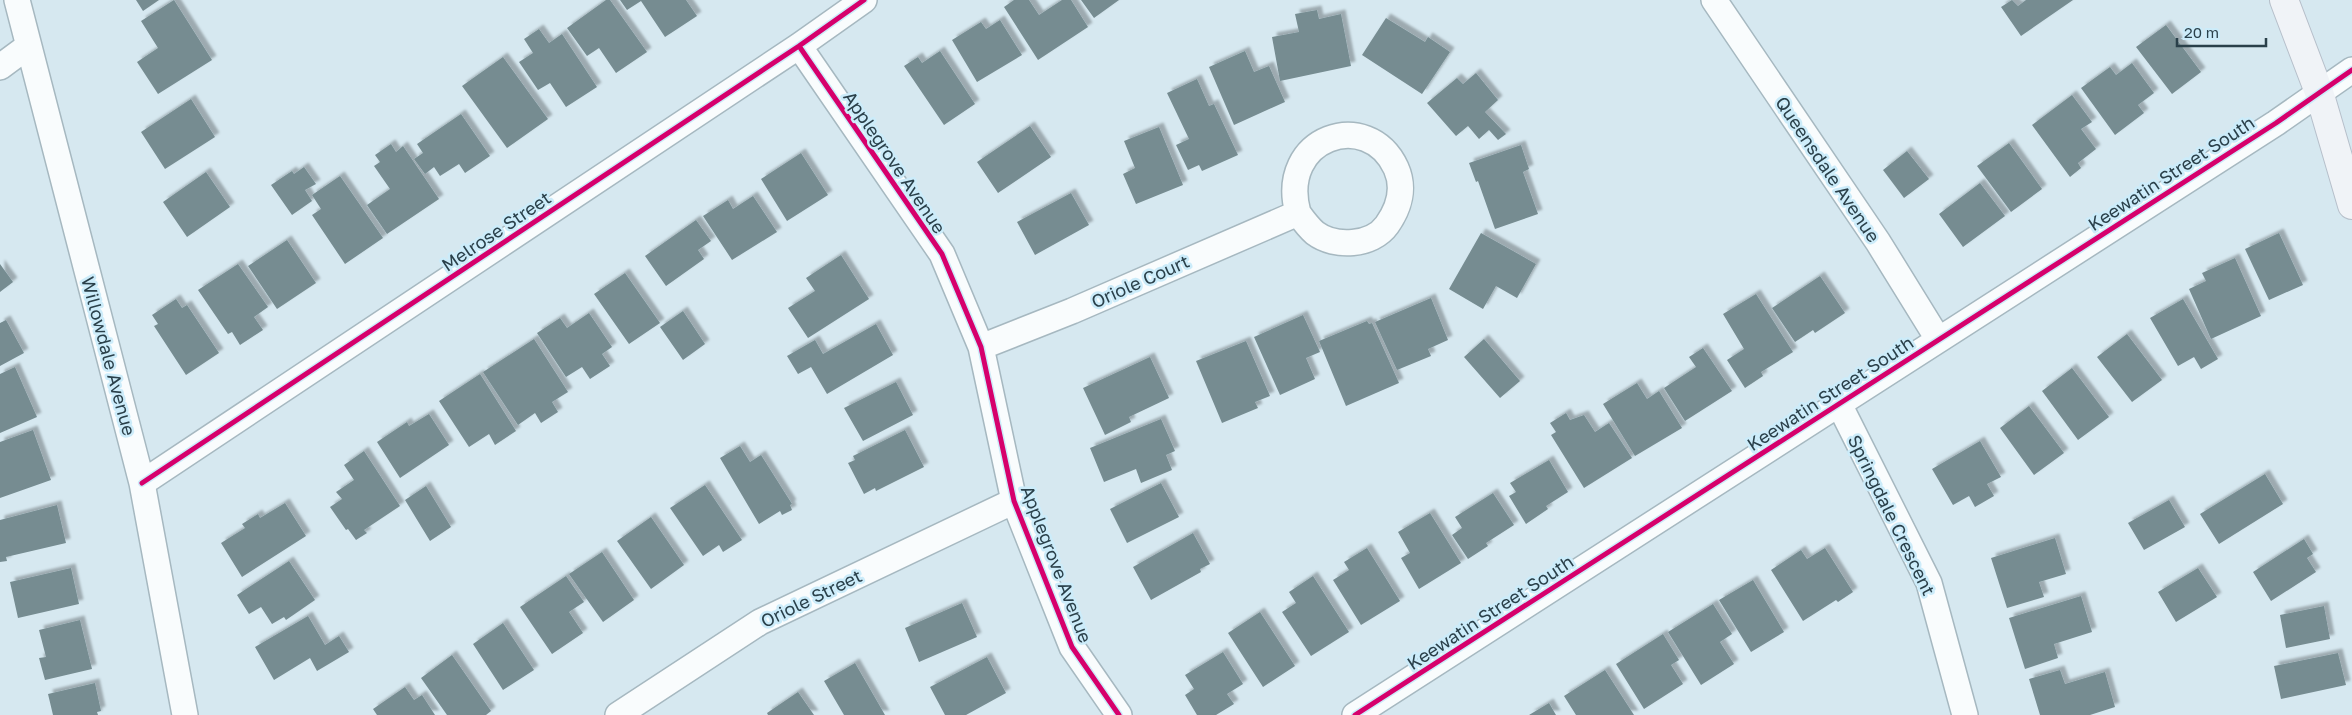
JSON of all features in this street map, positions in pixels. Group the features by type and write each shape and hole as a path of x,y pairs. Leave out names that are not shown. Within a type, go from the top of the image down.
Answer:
{"main road":[{"path":"2284,0 2319,92 2352,205"}],"street":[{"name":"Willowdale Avenue","path":"17,0 27,47 142,483 185,715"},
{"name":"Melrose Street","path":"142,483 799,46 864,0"},
{"name":"Queensdale Avenue","path":"1714,0 1878,242 1938,339"},
{"name":"Applegrove Avenue","path":"799,46 942,254 981,347 1014,501 1072,647 1119,715"},
{"path":"0,67 27,47"},
{"name":"Keewatin Street South","path":"1356,715 2276,122 2352,70"},
{"path":"1350,136 1366,139 1381,147 1392,160 1400,177 1401,195 1395,213 1384,228 1369,239 1351,243 1332,241 1316,234 1298,213 1294,199 1297,168 1306,154 1318,144 1334,137 1350,136"},
{"name":"Oriole Court","path":"981,347 1072,311 1298,213"},
{"name":"Springdale Crescent","path":"1839,404 1929,583 1965,715"},
{"name":"Oriole Street","path":"618,715 760,622 1014,501"}],"building":[{"path":"136,0 159,0 143,11"},
{"path":"174,0 212,60 158,94 137,62 158,48 141,21"},
{"path":"606,0 610,0 647,52 616,73 599,48 587,56 567,28"},
{"path":"620,0 686,0 697,16 665,37 641,1 627,10"},
{"path":"1014,0 1029,0 1039,15 1062,0 1071,0 1088,27 1038,60 1004,7"},
{"path":"1081,0 1119,0 1094,18"},
{"path":"2012,0 2018,6 2026,0 2073,0 2021,36 2001,7"},
{"path":"1317,10 1319,19 1341,14 1351,66 1280,81 1272,37 1299,32 1295,14"},
{"path":"1386,18 1425,42 1428,37 1450,52 1422,94 1362,55"},
{"path":"1000,20 1022,55 977,82 952,40 981,22 986,29"},
{"path":"2166,25 2201,72 2172,94 2136,47"},
{"path":"539,29 549,43 562,34 597,87 566,107 550,83 538,90 519,62 533,53 524,39"},
{"path":"940,51 975,104 944,125 904,66 918,57 922,63"},
{"path":"1245,51 1254,72 1269,66 1285,102 1234,125 1209,67"},
{"path":"503,57 548,119 507,148 462,86"},
{"path":"2132,63 2154,93 2138,105 2144,113 2115,135 2081,88 2110,67 2116,75"},
{"path":"1476,73 1498,100 1485,112 1506,134 1498,140 1489,130 1479,139 1468,126 1456,136 1427,103 1457,78 1463,84"},
{"path":"1197,79 1209,106 1214,104 1238,155 1202,171 1199,165 1188,170 1176,145 1189,139 1167,93"},
{"path":"2072,95 2092,122 2081,129 2096,149 2078,163 2081,168 2070,177 2032,125"},
{"path":"191,99 215,137 165,169 141,132"},
{"path":"461,114 490,156 465,173 459,164 440,176 434,167 425,174 414,159 423,153 417,144"},
{"path":"1030,126 1051,157 998,193 977,162"},
{"path":"1159,127 1183,185 1136,204 1123,174 1135,168 1124,141"},
{"path":"2009,143 2042,189 2011,212 1977,166"},
{"path":"391,144 396,152 403,146 439,199 387,234 367,205 390,189 374,166 380,162 375,155"},
{"path":"1521,145 1529,169 1523,172 1538,214 1495,229 1478,181 1476,182 1469,163"},
{"path":"1907,151 1929,179 1904,198 1883,170"},
{"path":"801,153 828,195 787,221 761,179"},
{"path":"304,167 316,184 305,190 312,201 292,215 271,185 292,171 294,174"},
{"path":"206,172 230,207 187,237 163,202"},
{"path":"340,176 383,238 345,264 312,215 321,209 312,195"},
{"path":"1980,183 2005,216 1963,247 1939,214"},
{"path":"1071,193 1089,225 1035,255 1017,222"},
{"path":"753,196 777,232 732,260 703,216 728,200 733,209"},
{"path":"696,220 711,241 698,250 704,259 666,286 645,256"},
{"path":"1481,233 1536,264 1517,298 1496,286 1483,309 1449,289"},
{"path":"2279,233 2303,285 2269,300 2245,249"},
{"path":"287,240 316,283 277,309 248,266"},
{"path":"841,255 869,299 808,338 788,308 815,291 806,278"},
{"path":"2235,258 2261,316 2211,339 2189,289 2206,281 2202,273"},
{"path":"0,264 13,282 0,292"},
{"path":"238,264 268,307 254,317 263,330 240,345 232,332 228,334 198,290"},
{"path":"625,273 660,323 629,344 594,294"},
{"path":"1820,276 1845,313 1815,333 1813,330 1795,342 1772,308"},
{"path":"1756,294 1793,352 1761,372 1763,376 1745,388 1727,360 1744,349 1723,314"},
{"path":"1431,298 1448,340 1428,349 1431,356 1397,370 1375,322"},
{"path":"176,299 182,308 187,305 219,353 186,375 154,326 158,324 152,315"},
{"path":"2183,299 2218,359 2201,369 2194,357 2178,366 2150,318"},
{"path":"683,311 705,344 683,360 660,327"},
{"path":"589,313 612,347 602,354 610,366 590,379 582,367 566,377 537,333 560,318 567,328"},
{"path":"1303,315 1320,352 1306,358 1315,379 1280,395 1254,337"},
{"path":"6,320 24,353 0,366 0,323"},
{"path":"1367,321 1369,324 1372,323 1399,383 1346,406 1319,341"},
{"path":"876,324 893,355 827,394 811,367 798,374 787,356 815,340 823,354"},
{"path":"2127,334 2162,380 2132,402 2097,357"},
{"path":"534,339 568,392 552,402 558,412 541,423 535,413 518,425 483,372"},
{"path":"1484,339 1520,381 1500,398 1464,357"},
{"path":"1246,341 1270,396 1255,402 1258,408 1222,423 1196,361"},
{"path":"1703,348 1732,391 1685,421 1664,388 1696,367 1689,357"},
{"path":"1150,357 1169,398 1129,417 1131,422 1105,435 1083,388"},
{"path":"15,367 37,417 0,433 0,374"},
{"path":"2072,368 2109,417 2078,440 2042,391"},
{"path":"480,374 516,431 495,445 489,434 469,447 439,401"},
{"path":"896,382 913,415 863,441 844,408"},
{"path":"1637,383 1647,399 1659,391 1682,428 1635,456 1603,404"},
{"path":"2029,406 2064,453 2034,475 2000,428"},
{"path":"1566,413 1570,420 1584,415 1595,432 1609,423 1632,458 1584,488 1551,435 1556,432 1550,423"},
{"path":"429,414 449,445 400,478 377,442 407,422 409,426"},
{"path":"1161,419 1175,451 1166,455 1172,470 1141,483 1136,469 1104,482 1090,448"},
{"path":"33,430 51,480 0,498 0,442"},
{"path":"905,430 924,467 876,491 875,488 864,494 848,463 855,460 853,456"},
{"path":"1980,441 2001,477 1987,484 1994,496 1975,507 1969,496 1953,505 1932,469"},
{"path":"740,446 750,462 761,455 792,504 790,505 792,510 782,515 780,511 759,524 720,458"},
{"path":"364,451 400,506 364,530 367,533 356,540 348,529 346,530 330,507 342,499 336,492 354,480 344,465"},
{"path":"1549,460 1568,492 1546,506 1548,509 1526,524 1509,496 1516,492 1510,483"},
{"path":"2265,474 2283,504 2219,544 2200,514"},
{"path":"1161,483 1179,517 1127,543 1110,509"},
{"path":"705,485 742,540 723,552 719,545 703,556 670,508"},
{"path":"426,486 451,527 430,541 405,500"},
{"path":"1493,493 1514,525 1486,543 1488,546 1468,559 1452,535 1462,528 1455,517"},
{"path":"2169,500 2185,527 2144,550 2128,523"},
{"path":"285,503 306,536 242,577 221,543 245,528 242,524 258,514 260,518"},
{"path":"57,505 66,543 6,557 7,561 0,562 0,520"},
{"path":"1430,513 1461,563 1419,589 1401,558 1410,553 1398,532"},
{"path":"651,517 684,565 651,589 617,541"},
{"path":"1193,533 1210,564 1200,569 1201,572 1151,600 1133,567"},
{"path":"2055,538 2066,574 2039,582 2044,597 2007,608 1991,558"},
{"path":"2304,539 2313,554 2307,558 2316,572 2271,601 2253,572"},
{"path":"1367,548 1400,601 1361,625 1333,580 1349,570 1344,562"},
{"path":"1825,548 1853,592 1838,602 1836,600 1803,621 1771,570 1801,550 1807,559"},
{"path":"602,552 634,600 603,622 569,574"},
{"path":"289,561 315,600 286,620 284,617 272,624 261,607 249,614 237,595"},
{"path":"71,568 79,604 18,618 10,582"},
{"path":"2198,568 2217,597 2176,622 2158,592"},
{"path":"566,576 584,602 569,612 583,633 552,654 520,607"},
{"path":"1313,576 1349,632 1311,656 1282,612 1296,603 1289,592"},
{"path":"1753,580 1784,632 1751,652 1719,600"},
{"path":"2081,596 2092,632 2054,644 2058,658 2025,669 2009,618"},
{"path":"962,603 977,637 919,662 905,628"},
{"path":"1713,604 1732,634 1720,642 1734,664 1701,685 1668,632"},
{"path":"2324,606 2330,639 2286,648 2280,615"},
{"path":"1260,612 1295,666 1263,687 1228,633"},
{"path":"308,616 325,645 339,636 349,652 317,671 310,658 274,680 255,647"},
{"path":"80,620 92,669 45,680 39,658 46,657 39,630"},
{"path":"503,623 534,670 503,690 473,644"},
{"path":"1663,634 1679,660 1671,665 1683,684 1644,709 1616,664"},
{"path":"1223,652 1243,684 1227,694 1234,704 1216,715 1197,715 1185,695 1194,689 1185,675"},
{"path":"2338,653 2346,685 2281,699 2274,666"},
{"path":"452,655 491,711 486,715 447,715 421,678"},
{"path":"987,657 1006,693 966,715 945,715 930,687"},
{"path":"855,663 885,715 844,715 824,681"},
{"path":"1605,670 1634,715 1576,715 1564,696"},
{"path":"2060,670 2065,684 2105,672 2115,707 2090,715 2040,715 2029,679"},
{"path":"95,683 101,711 97,712 98,715 53,715 48,694"},
{"path":"405,687 414,700 422,695 435,715 377,715 373,709"},
{"path":"798,692 814,715 768,715 767,713"},
{"path":"1549,703 1556,715 1529,715"}],"cycle path":[{"path":"142,483 799,46 864,0"},
{"path":"799,46 942,254 981,347 1014,501 1072,647 1119,715"},
{"path":"1355,715 2276,123 2352,70"}]}
